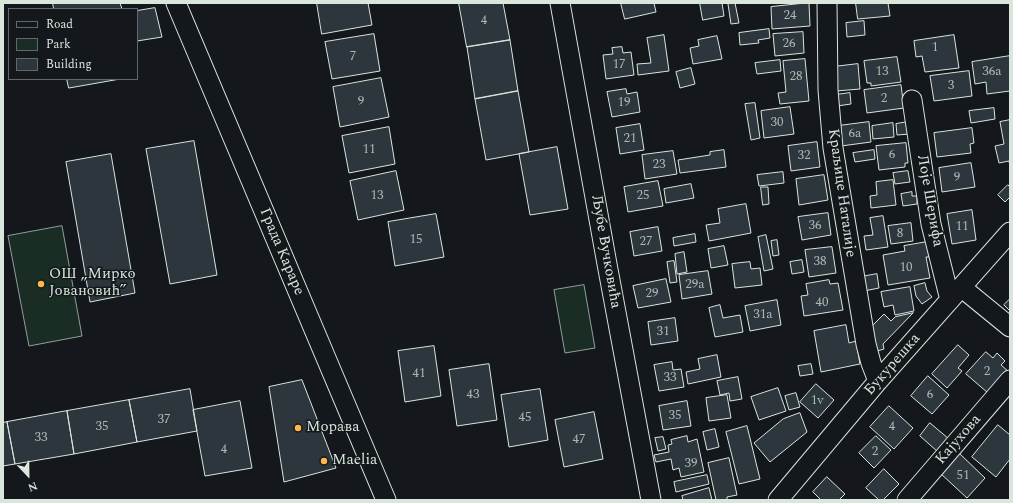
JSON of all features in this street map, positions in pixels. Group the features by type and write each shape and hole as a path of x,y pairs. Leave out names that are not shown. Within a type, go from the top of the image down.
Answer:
{"street":[{"name":"Града Караре","path":"176,3 386,500"},
{"name":"Љубе Вучковића","path":"560,3 651,500"},
{"name":"Краљице Наталије","path":"827,3 828,90 833,148 866,344 878,381"},
{"name":"Лоје Шерифа","path":"912,100 931,224 956,294"},
{"name":"Букурешка","path":"778,500 878,381 1010,232"},
{"path":"956,294 1010,327"},
{"name":"Кајухова","path":"907,500 1010,380"}],"green space":[{"path":"62,226 82,336 29,346 8,236"},
{"path":"584,285 595,348 565,353 554,290"}],"building":[{"path":"53,3 120,3 122,8 54,8"},
{"path":"317,3 368,3 372,25 322,34"},
{"path":"459,3 503,3 510,40 467,47"},
{"path":"621,3 654,3 656,12 625,19"},
{"path":"700,3 722,3 724,16 703,20"},
{"path":"735,3 739,23 731,24 728,4"},
{"path":"809,3 810,26 772,29 771,7"},
{"path":"856,3 888,3 890,16 858,19"},
{"path":"155,8 162,37 138,41 138,11"},
{"path":"864,21 865,35 847,37 846,23"},
{"path":"769,29 770,38 758,40 759,43 740,45 739,33"},
{"path":"803,32 804,53 775,56 773,34"},
{"path":"374,34 380,71 332,79 325,42"},
{"path":"664,35 669,71 638,75 637,64 651,63 647,38"},
{"path":"954,35 959,68 925,72 922,56 916,57 914,41"},
{"path":"717,36 722,59 693,64 690,48 699,46 698,40"},
{"path":"510,40 518,91 475,99 467,47"},
{"path":"622,47 623,53 631,52 634,75 606,79 603,55 613,54 612,48"},
{"path":"1010,56 1010,91 987,94 986,82 975,84 972,62"},
{"path":"897,57 901,82 871,86 871,83 867,83 864,61"},
{"path":"805,59 809,101 780,104 778,93 786,92 783,61"},
{"path":"780,60 781,71 757,74 755,63"},
{"path":"858,64 860,89 836,91 833,67"},
{"path":"691,68 695,84 680,88 676,72"},
{"path":"969,71 972,96 934,101 930,76"},
{"path":"381,78 389,117 340,127 333,87"},
{"path":"67,80 114,80 69,88"},
{"path":"901,85 904,108 867,113 864,90"},
{"path":"626,89 627,94 637,92 640,112 612,117 607,92"},
{"path":"518,91 529,152 486,160 475,99"},
{"path":"850,93 851,104 837,106 835,95"},
{"path":"755,103 760,138 751,140 745,104"},
{"path":"790,107 794,134 764,138 761,111"},
{"path":"994,108 995,119 971,123 969,111"},
{"path":"1010,120 1010,167 1009,161 999,163 995,146 1004,144 1000,122"},
{"path":"869,122 871,142 841,146 838,126"},
{"path":"908,122 910,134 897,135 896,124"},
{"path":"893,123 894,137 873,139 872,126"},
{"path":"640,124 644,150 620,154 616,128"},
{"path":"389,127 395,164 349,173 342,136"},
{"path":"972,128 974,143 970,144 971,153 937,157 934,133"},
{"path":"194,141 217,275 170,284 146,149"},
{"path":"817,142 820,167 791,171 788,146"},
{"path":"906,143 908,163 905,163 905,167 879,170 876,146"},
{"path":"557,147 568,209 530,215 519,154"},
{"path":"724,150 726,167 680,173 678,160 710,155 710,152"},
{"path":"874,150 875,159 855,162 853,153"},
{"path":"673,151 677,174 645,179 642,155"},
{"path":"111,154 135,293 90,302 66,162"},
{"path":"971,163 975,187 942,192 939,168"},
{"path":"396,171 404,210 358,220 350,181"},
{"path":"908,171 910,182 895,184 893,173"},
{"path":"783,172 784,183 759,186 757,175"},
{"path":"824,175 828,200 799,205 796,179"},
{"path":"893,180 896,205 871,208 870,196 877,195 876,182"},
{"path":"658,181 663,206 628,212 624,187"},
{"path":"691,184 694,198 666,203 664,189"},
{"path":"1008,185 1010,187 1010,197 1005,202 998,195"},
{"path":"761,187 768,187 769,204 763,205"},
{"path":"912,192 912,196 917,196 917,204 903,206 901,194"},
{"path":"746,204 751,233 709,241 706,225 720,223 718,209"},
{"path":"972,210 976,240 952,244 947,214"},
{"path":"828,213 831,235 802,240 798,217"},
{"path":"436,214 444,257 395,266 388,222"},
{"path":"883,216 888,247 866,250 864,236 873,235 870,218"},
{"path":"911,223 913,241 891,244 888,226"},
{"path":"658,227 662,251 634,256 630,232"},
{"path":"695,234 696,242 674,246 673,238"},
{"path":"766,235 773,269 764,271 758,237"},
{"path":"777,240 779,255 773,256 771,241"},
{"path":"927,242 930,257 926,257 930,278 888,285 883,255 905,251 904,246"},
{"path":"724,246 728,265 711,268 708,249"},
{"path":"832,247 836,273 809,277 805,250"},
{"path":"684,252 687,272 677,274 675,254"},
{"path":"802,260 804,272 792,274 790,262"},
{"path":"674,261 677,282 670,283 667,262"},
{"path":"750,262 751,269 760,268 762,285 735,288 732,264"},
{"path":"708,271 712,294 682,299 679,275"},
{"path":"877,274 879,288 864,291 861,277"},
{"path":"666,279 671,302 638,308 633,286"},
{"path":"829,280 830,284 838,283 843,310 804,316 801,296 808,295 806,284"},
{"path":"925,283 927,291 932,297 922,304 916,296 914,286"},
{"path":"910,287 914,311 895,315 893,305 884,307 881,292"},
{"path":"1010,299 1010,311 1004,305"},
{"path":"777,300 781,325 750,331 745,306"},
{"path":"720,305 723,318 740,315 743,332 715,337 709,308"},
{"path":"913,313 883,344 884,349 874,352 871,327 884,314 891,321 895,317"},
{"path":"675,318 678,341 651,345 648,322"},
{"path":"846,325 849,343 856,341 860,364 821,372 814,331"},
{"path":"958,345 969,355 958,368 962,371 947,388 932,374"},
{"path":"434,346 441,396 405,402 398,351"},
{"path":"986,352 993,358 997,353 1005,361 1001,365 1008,371 988,393 966,374"},
{"path":"717,355 721,377 688,384 686,372 700,369 698,359"},
{"path":"672,362 673,370 681,369 684,387 659,391 654,365"},
{"path":"489,364 497,420 457,426 449,370"},
{"path":"811,364 813,374 800,376 798,366"},
{"path":"928,376 949,395 932,414 911,396"},
{"path":"738,377 742,399 730,401 729,393 720,395 717,381"},
{"name":"Морава","path":"302,380 336,468 284,482 269,387"},
{"path":"816,384 834,400 818,418 800,402"},
{"path":"778,388 786,411 759,420 751,397"},
{"path":"190,389 197,431 137,442 129,400"},
{"path":"540,389 548,440 509,447 501,395"},
{"path":"796,393 800,407 789,410 785,396"},
{"path":"727,395 731,418 709,421 706,398"},
{"path":"129,400 137,442 74,454 67,411"},
{"path":"240,401 252,468 205,476 193,410"},
{"path":"687,401 691,426 663,430 659,406"},
{"path":"889,406 913,428 894,449 870,427"},
{"path":"67,411 74,454 15,464 7,422"},
{"path":"594,412 603,459 564,467 555,420"},
{"path":"800,413 807,432 770,462 754,443 783,419"},
{"path":"7,422 15,464 3,466 3,423"},
{"path":"930,423 949,439 938,452 920,436"},
{"path":"998,425 1010,435 1010,459 996,477 972,457"},
{"path":"747,426 760,479 739,484 726,432"},
{"path":"715,429 719,447 707,450 703,432"},
{"path":"687,436 688,442 697,439 704,472 681,477 679,468 673,470 671,459 656,462 654,455 669,452 668,445 672,444 671,440"},
{"path":"876,436 891,450 874,468 859,453"},
{"path":"663,437 666,449 658,451 655,438"},
{"path":"959,453 985,478 967,498 940,473"},
{"path":"729,458 737,495 727,497 727,500 716,500 708,463"},
{"path":"884,469 899,484 883,500 879,500 866,488"},
{"path":"707,475 709,484 676,492 674,482"},
{"path":"827,477 845,494 839,500 821,500 813,492"},
{"path":"709,488 712,500 683,500 682,496"}],"place":[{"name":"ОШ „Мирко Јовановић”","path":"41,284"},
{"name":"Морава","path":"298,428"},
{"name":"Maelia","path":"324,461"}]}
